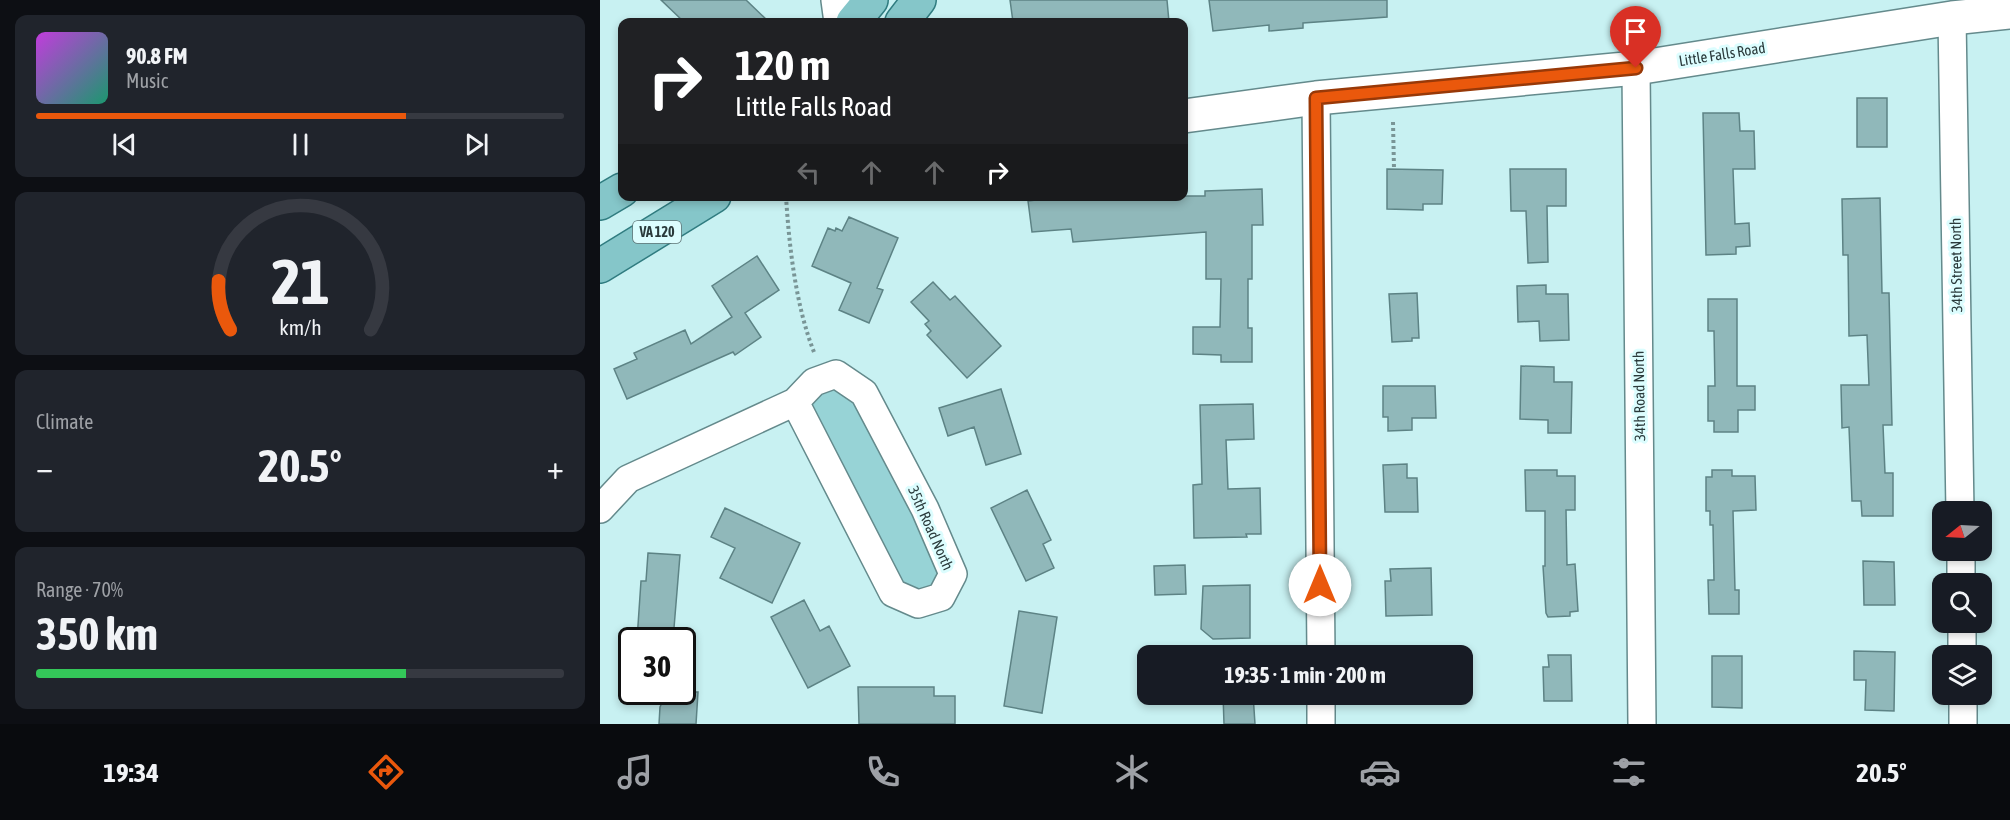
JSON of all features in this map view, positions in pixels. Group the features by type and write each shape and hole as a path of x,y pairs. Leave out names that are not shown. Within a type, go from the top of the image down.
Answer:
{"main road":[{"path":"856,18 871,0"},
{"path":"905,18 919,0"},
{"path":"600,203 618,192"},
{"name":"VA 120","path":"600,266 706,201"}],"street":[{"path":"838,0 840,18"},
{"name":"Little Falls Road","path":"1188,116 1316,98 1636,68 1952,18 2010,12"},
{"name":"34th Street North","path":"1952,18 1960,501"},
{"name":"34th Road North","path":"1636,68 1642,724"},
{"path":"1316,98 1321,645"},
{"name":"35th Road North","path":"600,509 628,479 795,402 814,382 836,374 864,393 925,509 953,574 941,597 918,604 893,594 795,402"},
{"path":"1321,705 1321,724"},
{"path":"1963,705 1964,724"}],"path":[{"path":"1390,91 1394,169"},
{"path":"786,201 788,230 804,320 814,352"}],"shaded area":[{"path":"814,382 864,393 953,574 941,597 893,593 795,402"}],"building":[{"path":"661,0 746,0 765,18 680,18"},
{"path":"1010,0 1167,0 1169,18 1012,18"},
{"path":"1209,0 1387,0 1387,17 1303,23 1303,28 1269,31 1269,25 1213,31"},
{"path":"1857,98 1887,98 1887,147 1857,147"},
{"path":"1703,113 1739,113 1740,131 1754,131 1755,169 1733,169 1735,224 1749,223 1750,246 1736,247 1736,254 1706,255"},
{"path":"1387,169 1443,170 1442,204 1423,204 1423,210 1387,209"},
{"path":"1510,169 1566,169 1566,206 1547,206 1548,262 1528,263 1526,211 1511,211"},
{"path":"1262,189 1263,225 1252,225 1252,279 1248,279 1248,328 1252,328 1252,362 1221,362 1221,355 1193,354 1193,327 1220,327 1221,279 1206,279 1206,232 1073,242 1071,229 1032,232 1028,201 1188,201 1188,196 1205,196 1205,191"},
{"path":"1880,198 1882,293 1889,293 1892,425 1883,425 1885,473 1893,473 1893,516 1862,516 1861,501 1852,501 1849,427 1842,428 1841,385 1869,385 1867,335 1849,336 1848,255 1843,255 1842,199"},
{"path":"849,217 898,238 877,288 883,290 869,323 839,310 851,283 812,266 828,228 842,231"},
{"path":"757,256 779,290 745,313 761,337 735,355 733,352 627,399 614,369 637,359 634,353 685,330 691,344 732,317 712,286"},
{"path":"933,282 950,300 955,296 1001,346 967,378 927,335 931,331 925,324 929,321 911,302"},
{"path":"1546,285 1546,294 1568,294 1569,340 1540,341 1539,321 1518,322 1517,286"},
{"path":"1417,293 1419,338 1412,338 1412,341 1392,342 1389,294"},
{"path":"1708,299 1737,299 1737,386 1755,386 1755,410 1738,410 1738,432 1714,432 1714,421 1708,421 1708,386 1715,386 1714,331 1708,331"},
{"path":"1521,366 1554,367 1554,382 1572,382 1571,433 1548,433 1548,420 1520,419"},
{"path":"1383,386 1435,386 1436,418 1412,418 1412,430 1388,431 1388,417 1383,417"},
{"path":"1001,389 1021,454 986,465 974,427 948,436 939,408"},
{"path":"1253,404 1254,439 1226,440 1228,489 1260,488 1261,534 1246,534 1247,537 1194,538 1193,485 1202,484 1200,405"},
{"path":"1407,464 1407,478 1417,478 1418,512 1385,512 1383,465"},
{"path":"1525,470 1557,470 1557,476 1575,476 1575,510 1566,510 1567,565 1575,564 1578,611 1570,612 1570,616 1548,617 1546,613 1543,566 1545,566 1545,511 1526,511"},
{"path":"1712,470 1732,470 1732,476 1755,476 1756,510 1733,511 1735,590 1739,590 1739,614 1709,614 1708,580 1714,580 1713,525 1710,525 1710,511 1706,511 1706,477 1712,477"},
{"path":"1027,490 1051,540 1043,544 1054,568 1026,581 991,508"},
{"path":"725,508 800,543 772,603 720,578 735,548 711,537"},
{"path":"648,553 680,555 674,627 638,627 641,581 646,581"},
{"path":"1863,561 1894,562 1895,605 1864,605"},
{"path":"1185,565 1186,594 1155,595 1154,566"},
{"path":"1431,568 1432,615 1386,616 1385,581 1391,581 1390,569"},
{"path":"1250,585 1250,638 1213,639 1201,629 1203,586"},
{"path":"804,600 820,631 829,626 850,666 808,688 771,617"},
{"path":"1019,611 1057,617 1042,713 1004,706"},
{"path":"1854,651 1895,652 1894,711 1865,710 1866,680 1854,680"},
{"path":"1548,655 1571,655 1572,701 1544,701 1543,667 1549,667"},
{"path":"1712,656 1742,656 1742,708 1712,707"},
{"path":"858,687 934,687 934,696 955,696 955,724 859,724"},
{"path":"696,692 698,692 696,724 659,724 661,705 696,705"},
{"path":"1223,705 1254,705 1255,724 1224,724"}],"route":[{"path":"1320,585 1316,98 1636,68"}]}
